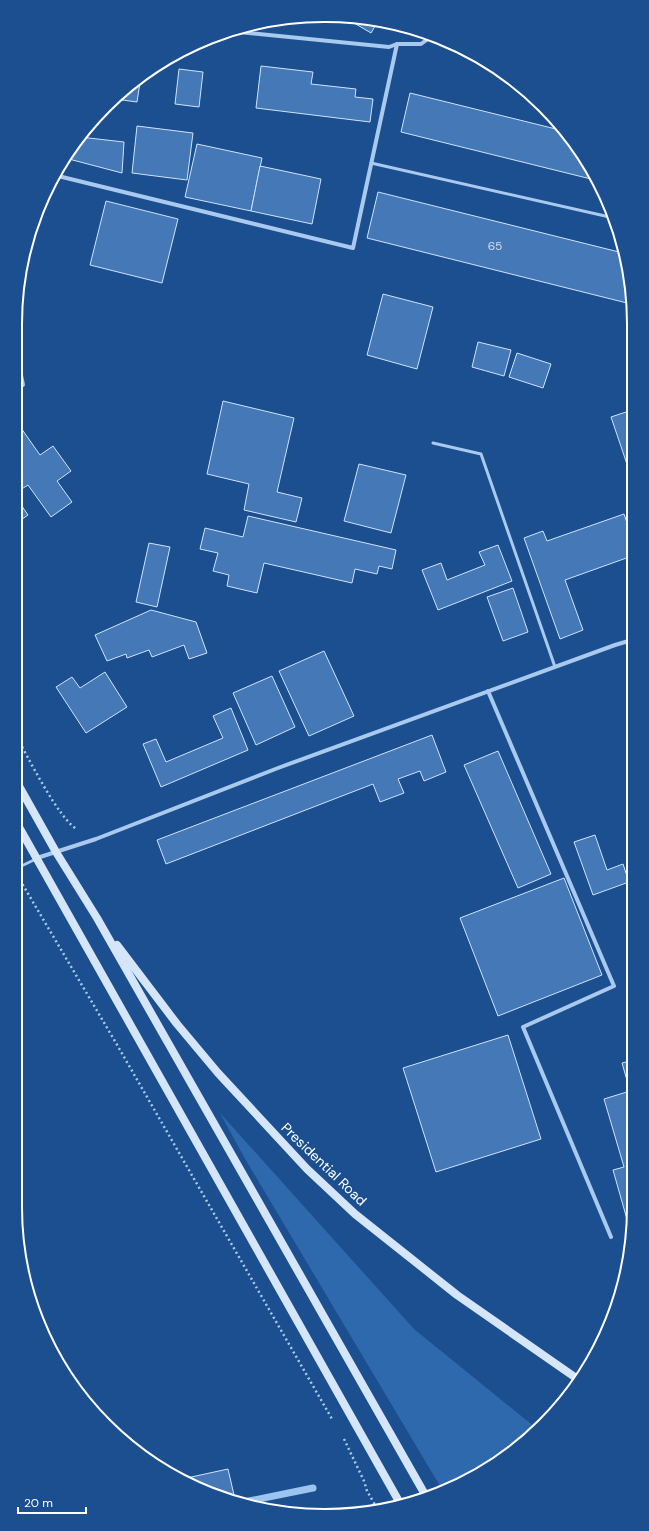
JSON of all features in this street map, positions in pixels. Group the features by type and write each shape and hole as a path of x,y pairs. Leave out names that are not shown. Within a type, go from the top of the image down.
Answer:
{"main road":[{"path":"22,791 56,852 97,918 423,1493"},
{"path":"22,832 398,1500"},
{"name":"Presidential Road","path":"97,918 181,1030 218,1073 307,1169 355,1214 406,1256 457,1295 575,1377"}],"street":[{"path":"244,33 389,47 397,44 421,44 427,40"},
{"path":"61,177 353,248 397,44"},
{"path":"22,380 23,385"},
{"path":"37,858 96,839 278,768 627,641"},
{"path":"488,691 614,986 523,1027 611,1237"}],"lane":[{"path":"371,163 607,216"},
{"path":"433,443 481,454 555,667"},
{"path":"22,865 37,858"}],"path":[{"path":"22,746 59,810 69,824 77,829 90,828 96,839"},
{"path":"22,883 116,1043 335,1424"},
{"path":"343,1438 364,1481 367,1492 375,1504"}],"shaded area":[{"path":"220,1113 414,1329 533,1425 493,1458 458,1478 440,1486 244,1157"}],"building":[{"path":"356,24 375,27 371,33"},
{"path":"261,66 313,72 311,84 356,89 355,97 373,99 370,122 256,108"},
{"path":"179,69 203,72 199,107 175,104"},
{"path":"140,85 137,102 122,100"},
{"path":"410,93 555,129 576,156 589,179 401,132"},
{"path":"137,126 193,133 187,180 132,173"},
{"path":"87,138 124,142 122,173 71,160"},
{"path":"197,144 262,158 251,211 185,197"},
{"path":"260,166 321,179 312,224 251,211"},
{"path":"378,192 618,252 626,303 367,238"},
{"path":"106,201 178,219 162,283 90,265"},
{"path":"383,294 433,307 417,369 367,355"},
{"path":"478,342 511,350 504,376 472,367"},
{"path":"517,353 551,364 543,388 509,377"},
{"path":"223,401 294,418 277,492 302,498 296,522 244,510 249,484 207,474"},
{"path":"627,412 627,464 611,417"},
{"path":"22,429 40,455 53,446 71,471 57,481 72,502 51,517 28,485 22,489"},
{"path":"359,464 406,475 391,533 344,521"},
{"path":"22,506 28,515 22,519"},
{"path":"624,514 627,523 627,558 565,580 583,630 560,639 524,538 543,531 547,541"},
{"path":"248,516 396,550 392,569 379,566 377,574 355,569 352,583 264,563 257,593 227,586 229,575 213,571 218,553 200,549 205,528 243,537"},
{"path":"149,543 170,547 157,607 136,602"},
{"path":"498,545 512,581 438,610 422,570 441,563 447,580 485,565 479,552"},
{"path":"513,588 528,632 503,641 487,597"},
{"path":"151,610 196,622 207,653 189,659 184,645 152,657 149,650 127,658 126,654 107,661 95,635"},
{"path":"324,651 354,716 309,736 279,671"},
{"path":"105,672 127,707 86,733 56,687 72,677 80,688"},
{"path":"272,676 295,727 256,745 233,693"},
{"path":"231,708 248,750 161,787 143,744 156,739 166,762 223,738 213,716"},
{"path":"432,735 446,772 424,781 420,771 398,779 404,793 380,802 373,784 166,864 157,840"},
{"path":"498,751 551,874 518,888 464,765"},
{"path":"595,835 607,870 623,864 627,876 627,883 593,895 574,842"},
{"path":"564,878 602,975 498,1016 460,918"},
{"path":"508,1035 541,1139 436,1172 403,1068"},
{"path":"627,1062 627,1080 622,1063"},
{"path":"627,1092 626,1217 613,1170 624,1167 604,1099"},
{"path":"228,1469 234,1495 209,1486 190,1477"}],"waterway":[{"path":"252,1500 313,1488"}]}
